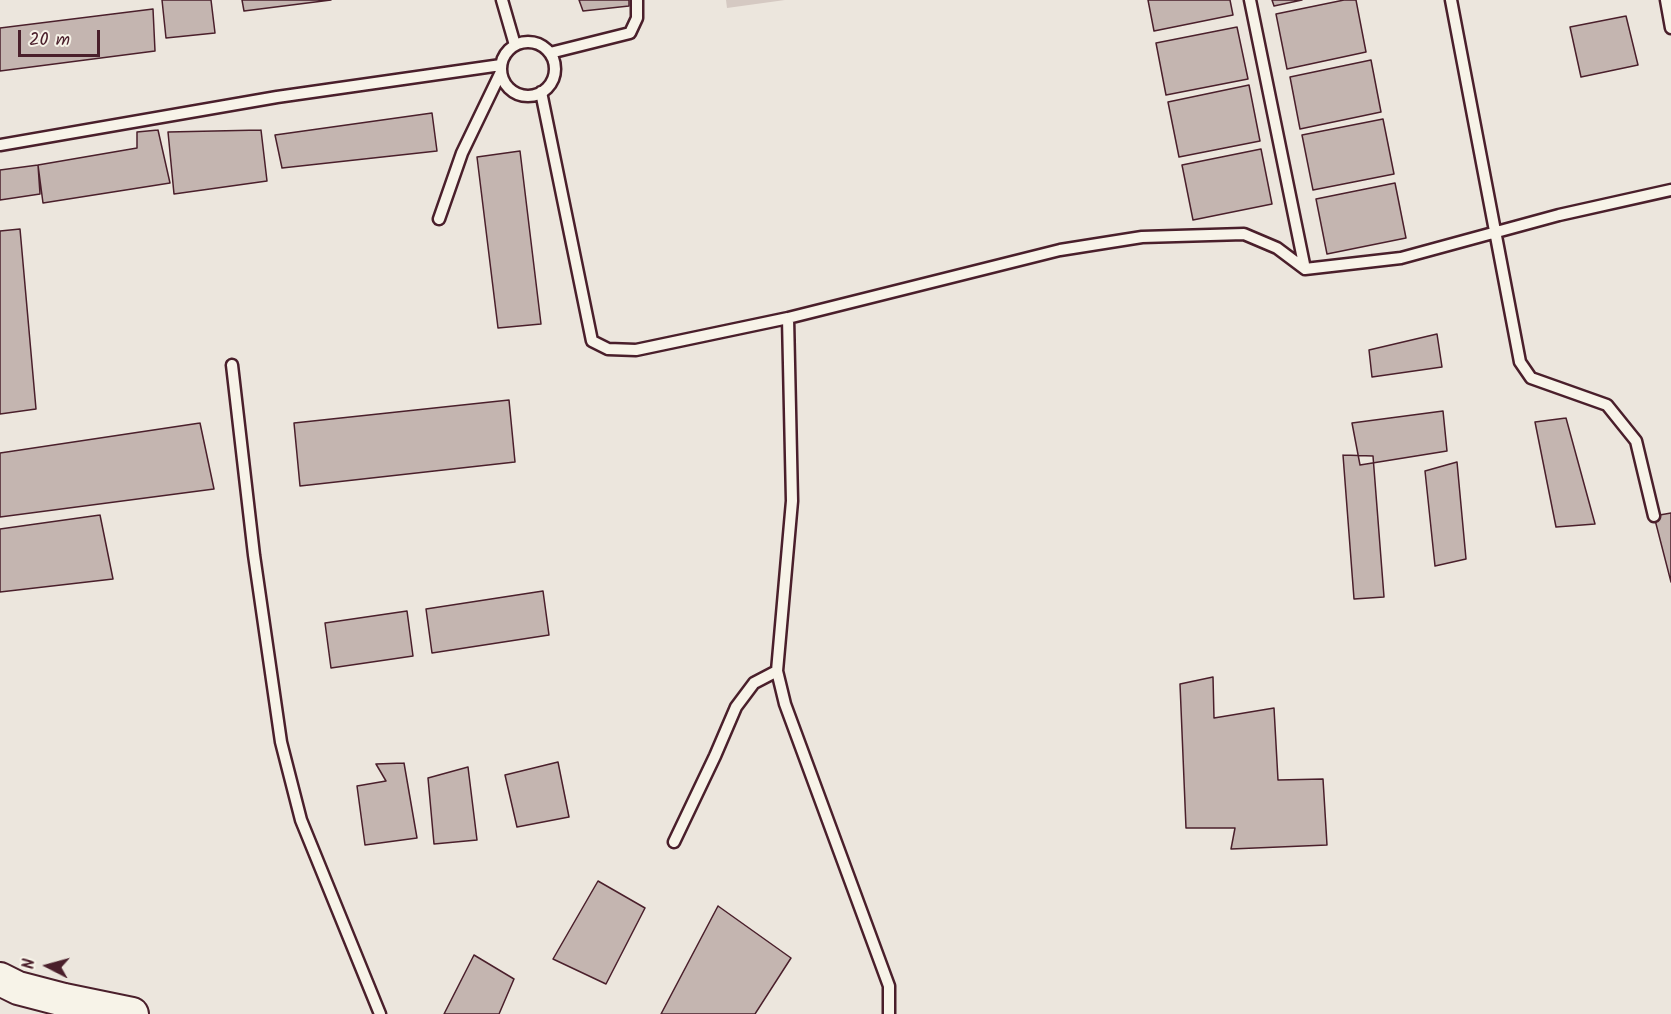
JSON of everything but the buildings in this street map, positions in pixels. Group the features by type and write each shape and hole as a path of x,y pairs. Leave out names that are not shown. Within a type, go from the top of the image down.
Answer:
{"main road":[{"path":"0,980 18,988 64,1000 132,1014"}],"lane":[{"path":"502,0 515,45"},
{"path":"550,53 630,33 637,18 637,0"},
{"path":"1250,0 1305,269"},
{"path":"1451,0 1520,362 1531,378 1607,405 1636,441 1654,516"},
{"path":"1666,0 1671,27"},
{"path":"439,219 462,153 508,50 515,45 530,41 538,43 550,53 555,70 549,87 541,92 524,96 516,93 504,80 501,69"},
{"path":"0,145 276,97 501,69"},
{"path":"541,92 592,341 608,349 636,350 788,318 1060,250 1142,237 1244,234 1277,248 1305,269 1401,258 1559,215 1671,190"},
{"path":"788,318 792,501 777,671 785,704 890,986 889,1014"},
{"path":"232,365 254,555 281,742 302,820 380,1014"},
{"path":"674,842 716,756 736,706 754,683 777,671"}],"shaded area":[{"path":"726,0 785,0 727,8"}]}
